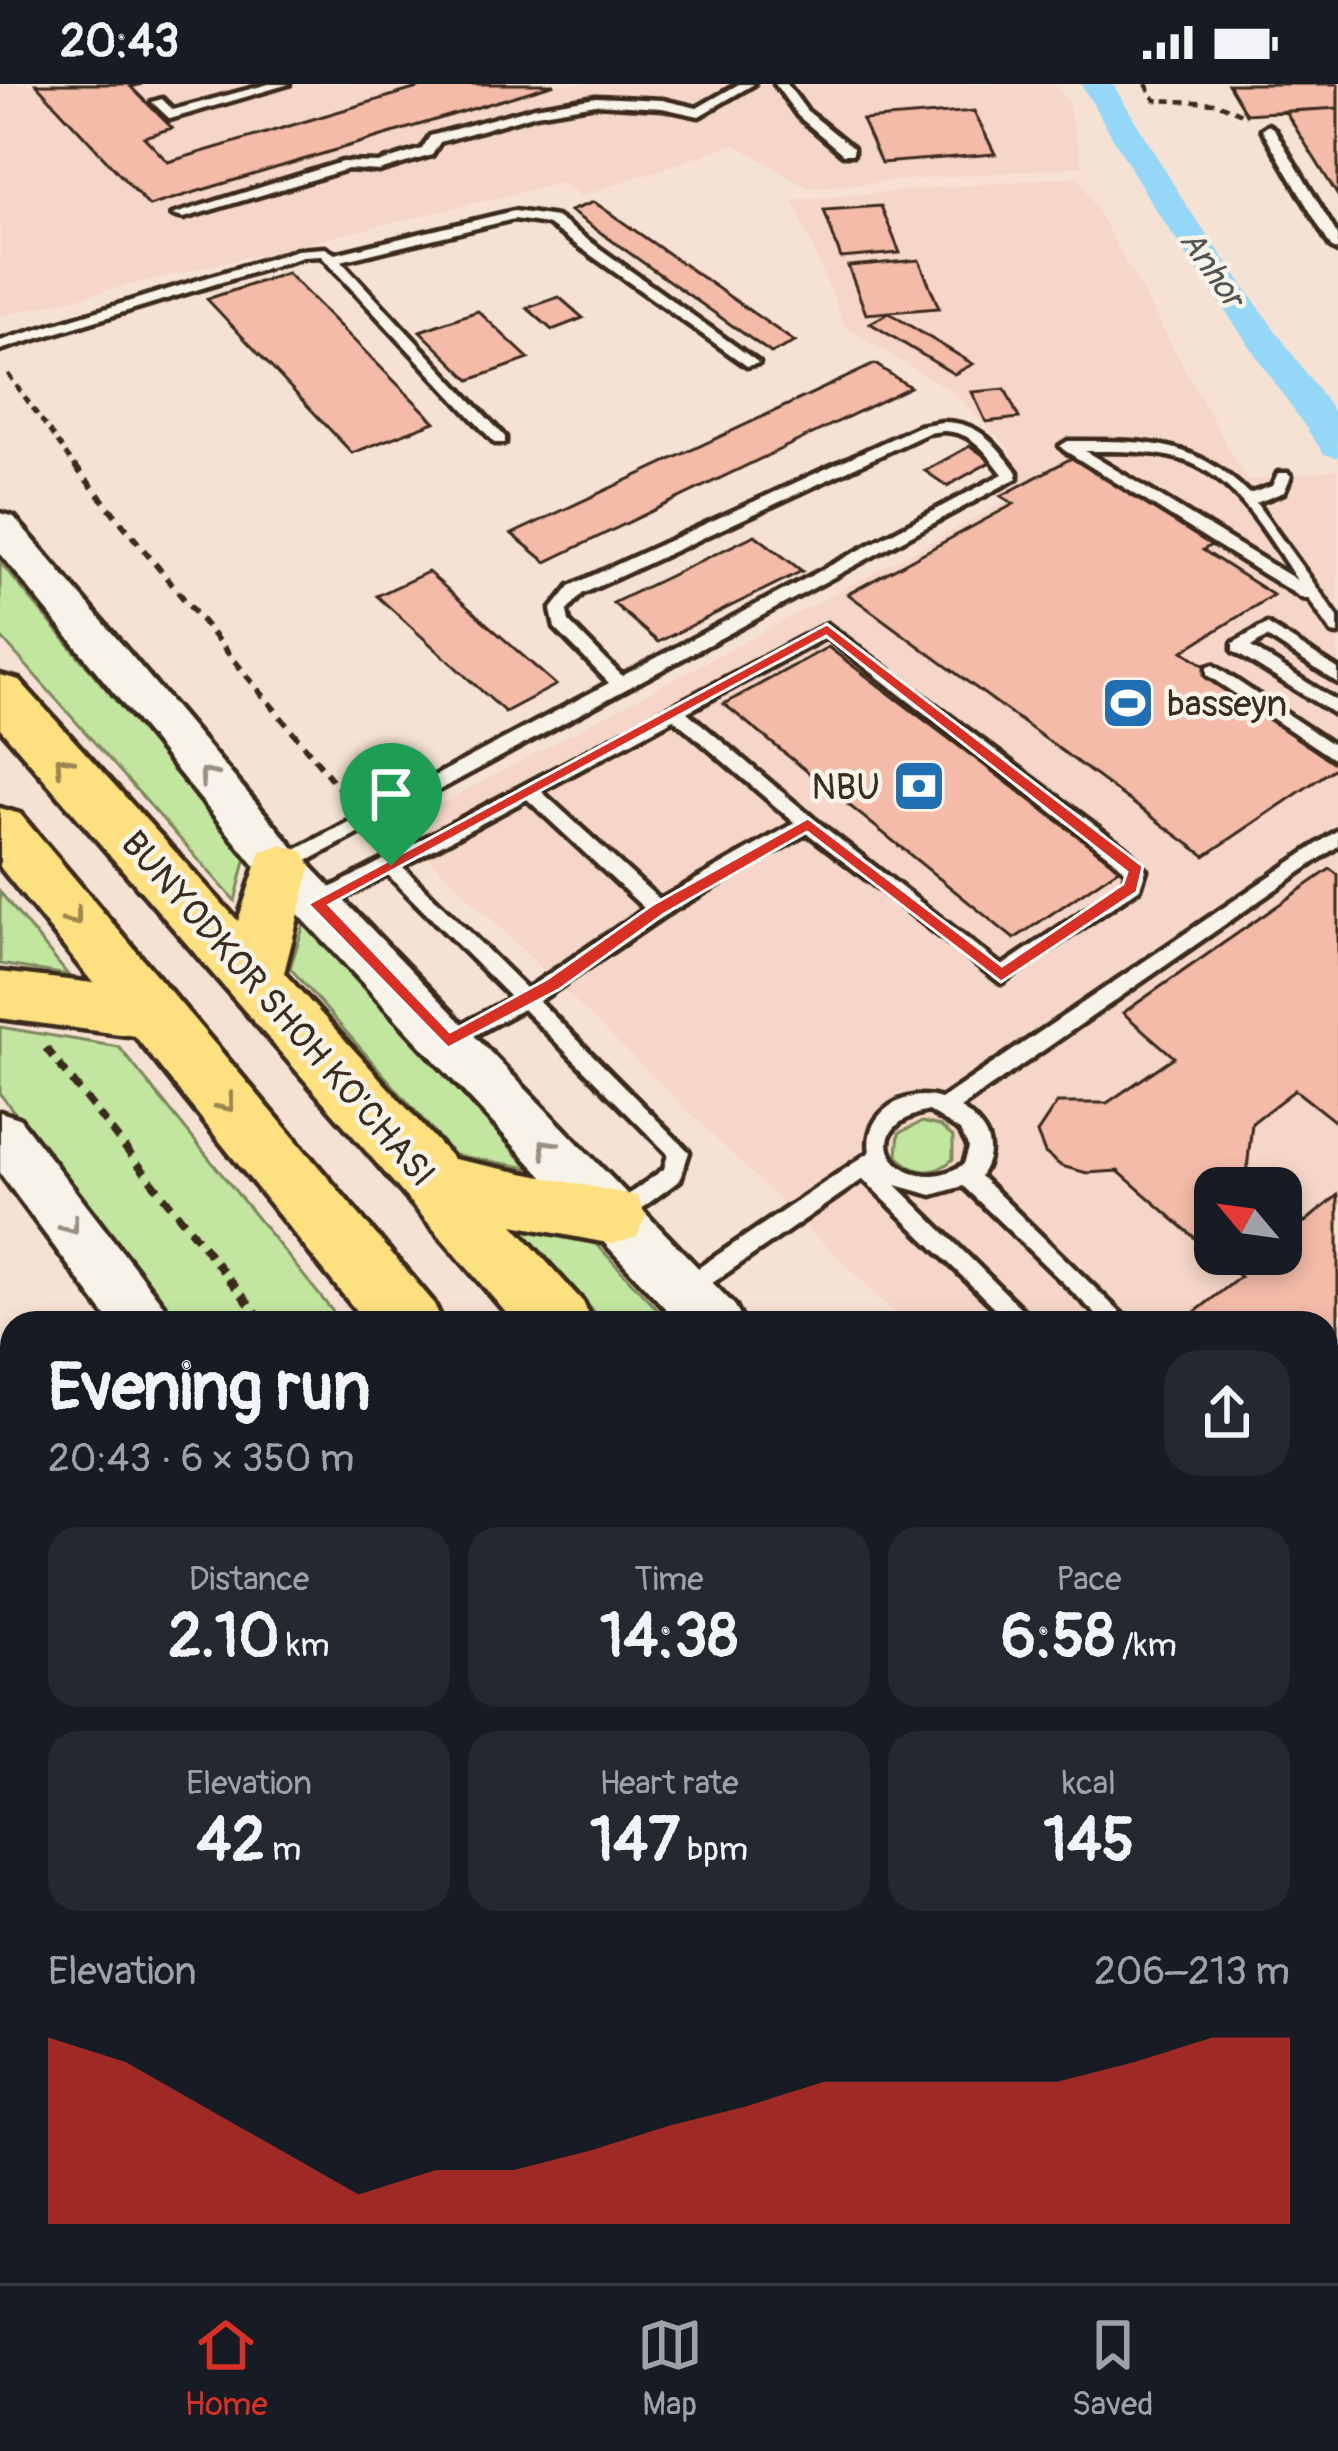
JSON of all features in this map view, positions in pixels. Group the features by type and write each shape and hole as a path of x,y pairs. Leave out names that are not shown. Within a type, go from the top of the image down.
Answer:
{"main road":[{"name":"BUNYODKOR SHOH KO'CHASI","path":"0,693 546,1311"},
{"path":"0,828 398,1311"},
{"path":"253,976 299,885"},
{"path":"17,1014 152,1014"},
{"path":"434,1183 613,1216"}],"street":[{"path":"0,526 299,885 699,1307"},
{"path":"0,1133 135,1311"}],"lane":[{"path":"158,102 170,115 283,84"},
{"path":"179,215 347,165 379,166 404,159 427,152 435,139 582,96 637,95 699,112 748,84"},
{"path":"781,84 802,113 848,152"},
{"path":"1268,129 1338,247"},
{"path":"333,259 514,214 535,214 551,220 752,363"},
{"path":"0,346 302,253 325,252 500,440"},
{"path":"299,885 364,818 1012,475 972,429 956,423 924,429 576,590 559,610 562,624 618,682"},
{"path":"1317,600 1069,446 1105,447 1204,464 1246,501 1338,629"},
{"path":"1246,501 1280,489 1283,476"},
{"path":"299,885 391,866 827,629 1137,870 1131,888 1001,976 808,824 678,713"},
{"path":"1334,674 1267,629 1239,647 1338,710"},
{"path":"1214,670 1338,756"},
{"path":"1269,708 1334,674"},
{"path":"531,792 658,910"},
{"path":"448,1041 553,984 658,910 808,824"},
{"path":"945,1107 1338,837"},
{"path":"1317,849 1338,863"},
{"path":"391,866 679,1152 679,1166 661,1187 613,1216"},
{"path":"699,1307 872,1162 876,1138 888,1115 914,1104 945,1107 975,1132 977,1155 965,1175 952,1182 921,1186 872,1162"},
{"path":"872,1162 1014,1311"},
{"path":"965,1175 1107,1311"}],"path":[{"path":"1146,84 1155,100 1217,103 1268,129"},
{"path":"0,364 109,513 364,818"},
{"path":"17,1014 254,1311"}],"shaded area":[{"path":"0,84 1054,84 1067,100 1083,166 808,188 735,144 581,196 560,183 0,316"},
{"path":"1078,176 1247,481 1338,469 1338,1311 893,1311 397,827 1026,491 1009,448 951,391 846,328 793,200"}],"green space":[{"path":"0,562 246,857 235,901 0,636"},
{"path":"0,892 68,975 0,964"},
{"path":"305,921 529,1168 454,1155 290,968"},
{"path":"0,1027 119,1047 332,1311 169,1311 0,1094"},
{"path":"922,1122 940,1126 953,1137 953,1159 946,1165 917,1170 897,1155 899,1133"},
{"path":"507,1217 588,1235 659,1311 593,1311"}],"building":[{"path":"36,84 142,84 131,87 172,128 144,137 168,162 431,84 555,84 149,206"},
{"path":"1228,84 1338,84 1338,108 1246,114"},
{"path":"1338,108 1338,196 1285,111"},
{"path":"974,111 995,154 881,163 862,120"},
{"path":"594,202 795,342 771,353 570,211"},
{"path":"881,206 900,253 841,258 824,210"},
{"path":"919,260 939,308 866,314 848,266"},
{"path":"287,273 435,422 352,453 207,299"},
{"path":"559,297 583,318 552,330 527,308"},
{"path":"478,311 529,359 470,380 420,331"},
{"path":"889,313 973,364 954,374 870,323"},
{"path":"875,364 910,387 546,562 512,534"},
{"path":"1005,389 1019,418 986,422 972,392"},
{"path":"970,446 992,461 947,486 925,471"},
{"name":"basseyn","path":"1081,453 1220,540 1203,550 1273,595 1183,651 1338,755 1338,766 1205,856 848,594 1014,504 1001,496"},
{"path":"755,535 802,571 658,642 613,603"},
{"path":"428,572 556,685 505,712 377,596"},
{"name":"NBU","path":"828,647 1120,868 1014,939 724,704"},
{"path":"1330,869 1338,875 1338,1124 1295,1090 1252,1123 1247,1167 1194,1167 1194,1237 1118,1171 1087,1173 1061,1166 1045,1153 1037,1133 1057,1103 1107,1103 1174,1057 1123,1013"},
{"path":"1338,1195 1338,1311 1196,1311 1238,1275 1302,1275 1302,1219 1305,1222"}],"waterway":[{"name":"Anhor","path":"1097,84 1170,206 1338,446"}],"place":[{"name":"basseyn","path":"1128,703"},
{"name":"NBU","path":"919,786"}],"route":[{"path":"827,629 1137,870 1131,888 1001,976 808,824 658,910 553,984 448,1041 317,904 391,866 827,629"}]}
